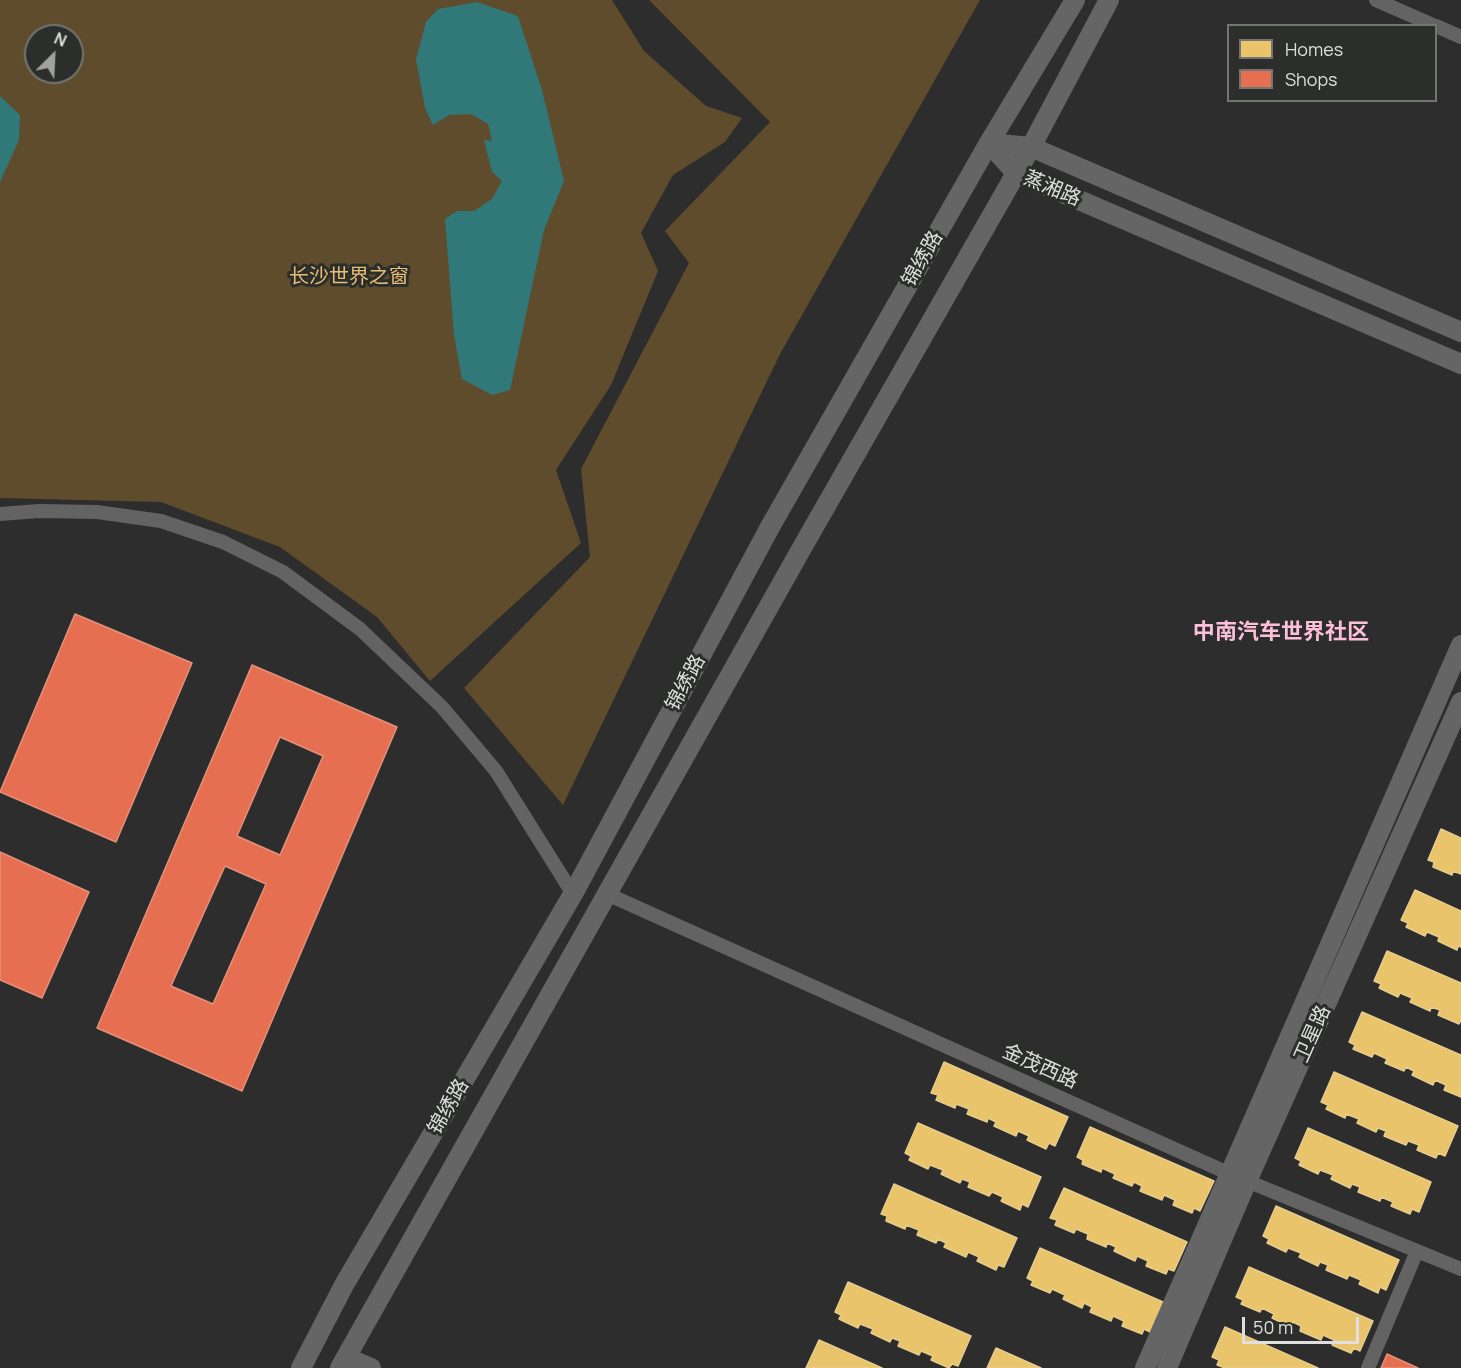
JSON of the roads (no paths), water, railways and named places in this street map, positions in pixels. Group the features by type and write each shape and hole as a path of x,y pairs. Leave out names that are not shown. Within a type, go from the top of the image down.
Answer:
{"main road":[{"name":"锦绣路","path":"301,1368 344,1285 573,894 770,527 989,143 1075,0"},
{"name":"锦绣路","path":"343,1363 1031,147 1109,0"},
{"name":"蒸湘路","path":"989,143 1031,147 1461,332"},
{"name":"蒸湘路","path":"989,143 1016,173 1461,364"},
{"path":"1145,1368 1239,1177 1461,645"},
{"name":"卫星路","path":"1167,1368 1239,1177 1461,702"},
{"path":"343,1363 371,1368"}],"street":[{"path":"1376,0 1430,24"},
{"path":"1437,27 1461,37"},
{"path":"0,514 39,511 96,512 161,521 223,542 283,572 360,629 442,708 496,771 573,894"},
{"name":"金茂西路","path":"607,894 1239,1177 1461,1269"},
{"path":"1368,1368 1417,1251"}],"water":[{"path":"477,2 518,16 542,90 564,181 544,230 510,390 492,395 462,379 454,335 445,219 457,211 474,211 492,199 502,181 492,172 484,140 492,141 488,124 471,114 449,115 433,125 425,108 416,59 426,22 438,9"},
{"path":"0,96 20,115 19,140 0,182"}],"district":[{"name":"中南汽车世界社区","path":"1281,633"}],"park label":[{"name":"长沙世界之窗","path":"349,277"}]}
